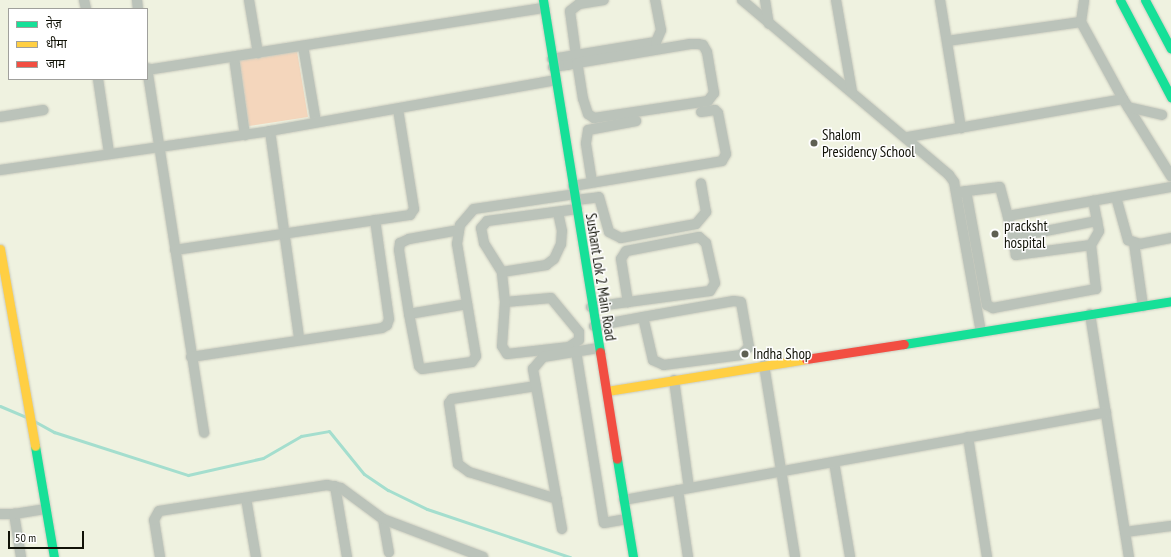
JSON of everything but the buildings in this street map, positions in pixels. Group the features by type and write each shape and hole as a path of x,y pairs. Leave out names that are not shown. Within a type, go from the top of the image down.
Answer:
{"street":[{"path":"249,0 258,53"},
{"path":"552,63 576,59 690,44 704,45 714,93 708,101 594,118 588,114 583,99 576,59 570,11 578,4 604,0"},
{"path":"576,59 656,42 661,30 655,0"},
{"path":"742,0 768,24 908,137 949,174 961,192 979,293 981,332"},
{"path":"765,0 768,24"},
{"path":"836,0 852,92"},
{"path":"940,0 962,128"},
{"path":"1084,0 1081,22 1125,103 1171,176"},
{"path":"1120,0 1171,96"},
{"path":"1145,0 1171,49"},
{"path":"148,69 303,46 543,4"},
{"name":"Sushant Lok 2 Main Road","path":"543,4 575,197 594,326 607,391 633,557"},
{"path":"947,41 1081,22"},
{"path":"303,46 316,122"},
{"path":"234,57 245,135"},
{"path":"148,75 204,433"},
{"path":"98,80 110,153"},
{"path":"0,170 270,131 555,80"},
{"path":"908,137 1125,103 1162,115"},
{"path":"175,250 410,215 414,209 398,109"},
{"path":"0,117 43,110"},
{"path":"505,302 551,298 579,332 579,340 569,347 507,354 502,346 505,302 502,272 484,243 481,228 487,221 558,212 592,182 722,161 726,154 718,113 716,110 701,112"},
{"path":"592,182 586,142 588,130 636,121"},
{"path":"270,131 299,338"},
{"path":"458,230 400,243 399,250 409,314 419,366 422,369 465,365 476,356 457,244 458,230 474,209 575,197 599,197 609,232 621,238 696,224 706,212 701,183"},
{"path":"961,192 1000,187 1008,216 1010,238 1013,250 1021,257 1091,245"},
{"path":"1008,216 1171,187"},
{"path":"1116,197 1125,234 1134,243 1143,306"},
{"path":"979,293 987,304 993,308 1090,292 1096,289 1097,282 1091,245 1099,231 1092,201"},
{"path":"502,272 546,265 554,259 561,244 562,231 558,212"},
{"path":"191,357 299,338 382,328 387,325 390,319 375,220"},
{"path":"1010,238 1097,222"},
{"path":"591,307 710,291 715,283 706,243 699,237 626,250 621,259 628,302"},
{"path":"1134,243 1171,238"},
{"path":"0,249 54,557"},
{"path":"607,391 1171,301"},
{"path":"594,326 643,317 740,302 749,347 741,354 664,366 653,360 643,317"},
{"path":"409,314 467,304"},
{"path":"1090,314 1130,557"},
{"path":"562,528 533,369 537,361 544,357 598,348"},
{"path":"576,351 604,523 627,519"},
{"path":"764,365 795,557"},
{"path":"674,380 690,488"},
{"path":"536,386 452,399 448,403 458,464 469,472 557,499"},
{"path":"624,500 1106,412"},
{"path":"968,437 987,557"},
{"path":"834,462 850,557"},
{"path":"160,557 154,520 159,511 319,486 335,486 383,519 483,557"},
{"path":"335,486 347,557"},
{"path":"678,490 688,557"},
{"path":"246,498 256,557"},
{"path":"0,514 14,514 45,509"},
{"path":"14,514 21,557"},
{"path":"383,519 389,552"},
{"path":"1125,532 1171,526"}],"shaded area":[{"path":"297,51 308,117 249,126 238,60"}],"waterway":[{"path":"0,406 26,417"},
{"path":"34,421 54,432 188,475 263,458 301,436 329,431 364,474 388,490 427,509 570,557"}],"traffic: fast":[{"path":"543,0 600,352"},
{"path":"1120,0 1171,97"},
{"path":"1145,0 1171,49"},
{"path":"904,344 1171,301"},
{"path":"35,446 54,557"},
{"path":"617,459 633,557"}],"traffic: slow":[{"path":"0,249 35,446"},
{"path":"607,391 806,359"}],"traffic: jam":[{"path":"806,359 904,344"},
{"path":"600,352 617,459"}],"place":[{"name":"Shalom Presidency School","path":"814,143"},
{"name":"pracksht hospital","path":"995,234"},
{"name":"Indha Shop","path":"745,354"}]}
